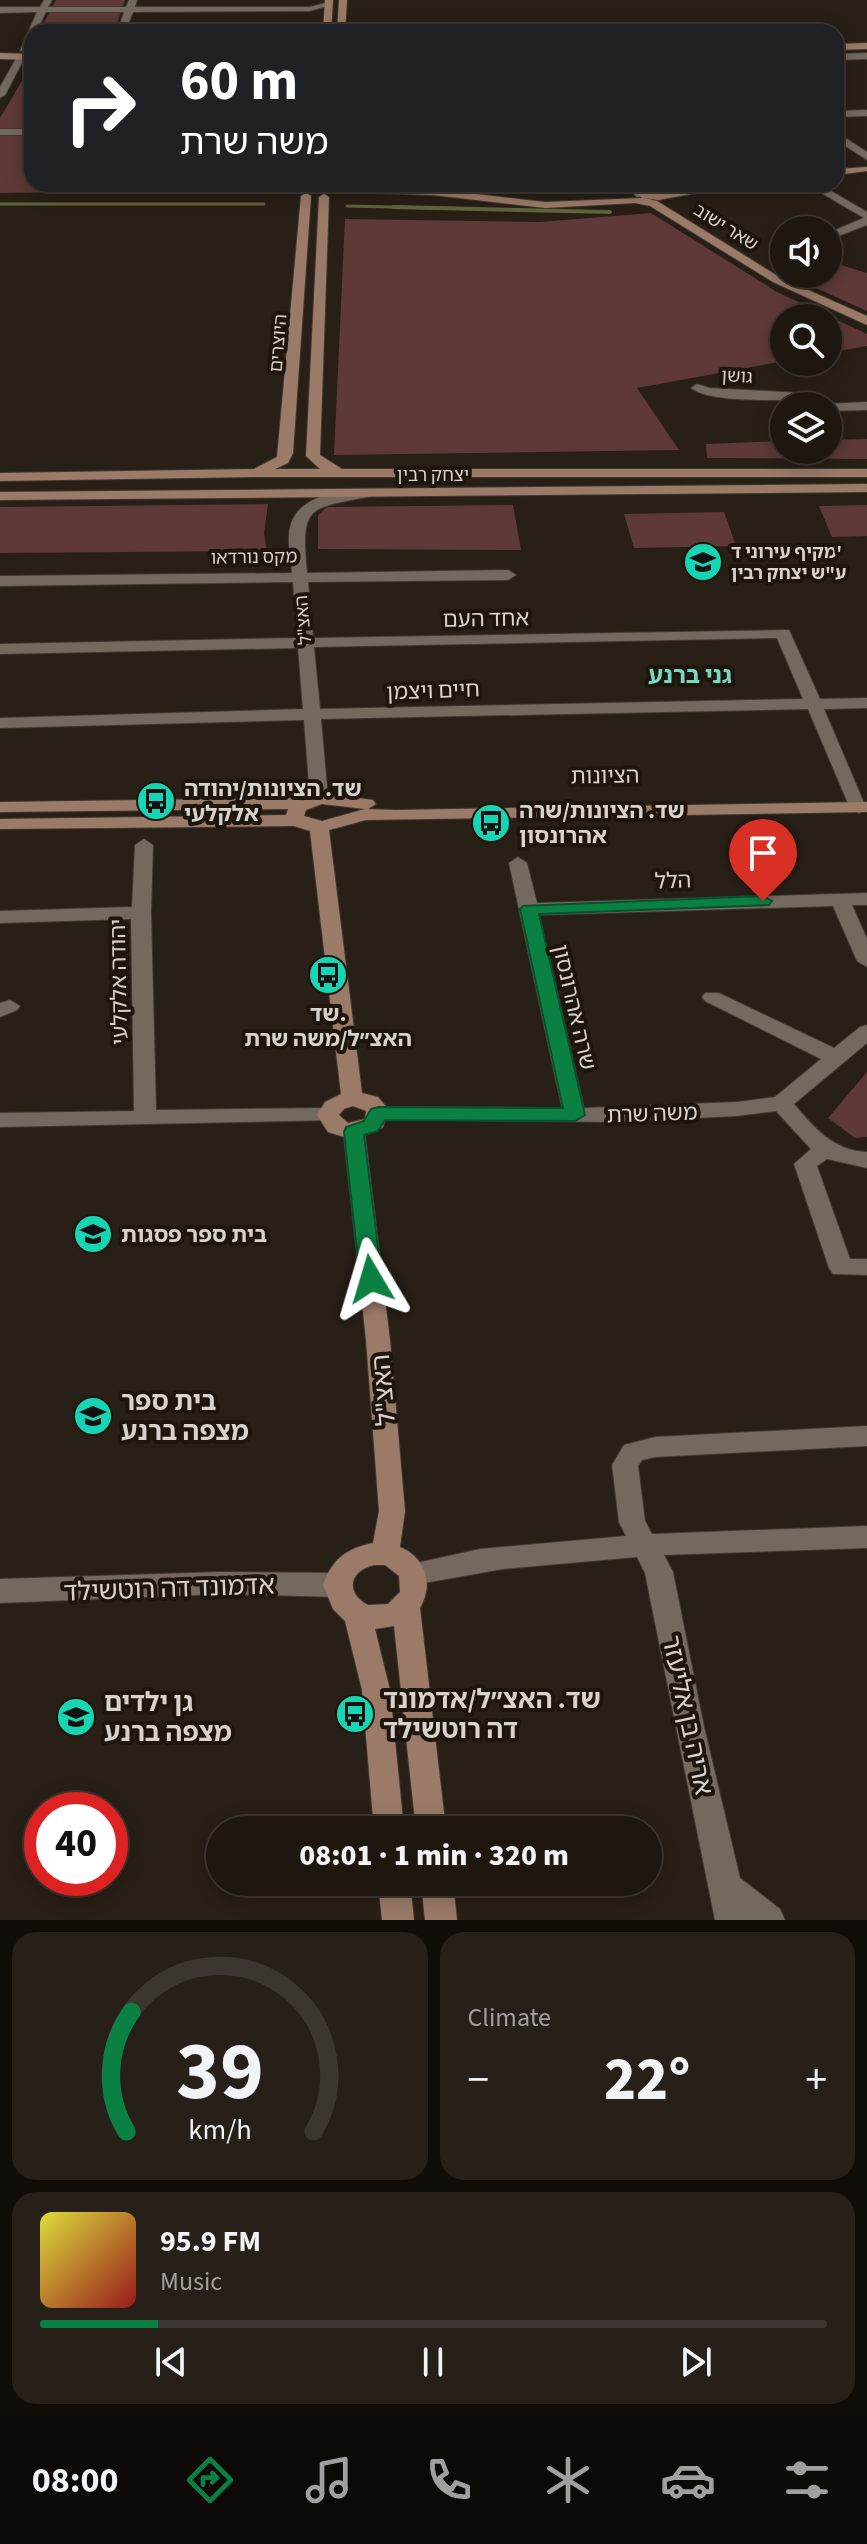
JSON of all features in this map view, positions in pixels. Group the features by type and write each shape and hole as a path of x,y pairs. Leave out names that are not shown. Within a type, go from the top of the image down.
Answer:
{"street":[{"path":"37,24 48,0"},
{"path":"342,24 343,0"},
{"path":"124,24 132,4"},
{"path":"0,10 132,4 310,9 329,6"},
{"path":"844,45 867,44"},
{"path":"3,54 24,52"},
{"path":"0,95 3,82 24,53"},
{"path":"844,57 867,56"},
{"path":"844,114 867,113"},
{"path":"0,132 24,132"},
{"path":"844,143 866,165"},
{"path":"844,170 866,165"},
{"path":"302,192 306,196 324,197 338,192"},
{"path":"433,192 545,205 638,198 655,200 694,192"},
{"path":"634,192 638,198"},
{"path":"824,192 867,218"},
{"name":"היוצרים","path":"254,473 283,460 305,238 306,196"},
{"name":"היוצרים","path":"324,197 313,459 343,473"},
{"name":"שאר ישוב","path":"655,200 777,280 867,321"},
{"path":"842,230 867,218"},
{"name":"גושן","path":"697,388 708,392 770,395"},
{"path":"842,407 867,406"},
{"name":"יצחק רבין","path":"0,477 254,473 867,473"},
{"name":"יצחק רבין","path":"0,496 867,488"},
{"name":"האצ\"ל","path":"306,807 310,717 296,534 305,510 325,501 368,493"},
{"name":"מקס נורדאו","path":"0,581 508,575"},
{"name":"אחד העם","path":"0,649 783,633 862,801"},
{"name":"חיים ויצמן","path":"0,723 310,717 501,709 867,703"},
{"name":"הציונות","path":"344,811 862,801"},
{"path":"0,807 306,807 344,811 335,825 319,827"},
{"path":"0,824 306,807"},
{"path":"306,807 319,827 352,1099"},
{"name":"יהודה אלקלעי","path":"144,845 141,913 145,1119"},
{"name":"שרה אהרונסון","path":"518,863 575,1115"},
{"name":"הלל","path":"529,909 867,899"},
{"path":"840,900 867,961"},
{"path":"0,917 141,913"},
{"path":"712,997 836,1058"},
{"path":"867,1032 781,1103 824,1150 853,1161 867,1160"},
{"path":"352,1099 370,1102 378,1114 371,1126 354,1132 335,1127 328,1115 333,1106 352,1099"},
{"name":"משה שרת","path":"378,1114 575,1115 737,1109 781,1103"},
{"path":"0,1120 328,1115"},
{"name":"האצ\"ל","path":"354,1132 378,1340 392,1511 385,1554"},
{"path":"824,1150 805,1164 841,1268 867,1267"},
{"name":"אריה בן אליעזר","path":"731,1920 659,1572 632,1522 625,1465 633,1452 655,1447 867,1436"},
{"path":"413,1574 458,1562 645,1545 867,1537"},
{"path":"406,1606 380,1618 358,1615 342,1602 337,1585 347,1565 357,1558 385,1554 402,1561 413,1574 415,1590 406,1606 429,1816"},
{"name":"אדמונד דה רוטשילד","path":"0,1591 221,1583 337,1585"},
{"path":"358,1615 376,1690 388,1816"},
{"path":"726,1887 769,1920"},
{"path":"395,1896 398,1920"},
{"path":"438,1896 441,1920"}],"shaded area":[{"path":"56,0 125,0 117,24 43,24"},
{"path":"24,78 24,192 78,192 0,193 0,118"},
{"path":"651,213 770,288 803,304 770,304 770,364 637,388 679,450 334,455 345,219 540,222"},
{"path":"842,265 867,273 867,311 816,288 842,288"},
{"path":"842,322 867,334 867,346 842,350"},
{"path":"867,439 867,459 842,459 842,440"},
{"path":"770,442 770,458 707,458 706,444"},
{"path":"268,504 264,533 267,551 0,553 0,507"},
{"path":"513,505 521,550 318,549 318,515 327,507"},
{"path":"867,505 867,536 832,537 819,506"},
{"path":"724,512 736,546 634,548 624,514"},
{"path":"867,1072 867,1137 855,1138 828,1118"}],"waterway":[{"path":"0,204 264,204"},
{"path":"347,206 439,208"},
{"path":"393,207 439,208"},
{"path":"439,208 481,209"},
{"path":"439,208 610,212"}],"place":[{"name":"מקיף עירוני ד' ע\"ש יצחק רבין","path":"703,562"},
{"name":"שד. הציונות/יהודה אלקלעי","path":"156,801"},
{"name":"שד. הציונות/שרה אהרונסון","path":"491,823"},
{"name":"שד. האצ״ל/משה שרת","path":"328,975"},
{"name":"בית ספר פסגות","path":"93,1234"},
{"name":"בית ספר מצפה ברנע","path":"93,1416"},
{"name":"שד. האצ״ל/אדמונד דה רוטשילד","path":"355,1714"},
{"name":"גן ילדים מצפה ברנע","path":"76,1717"}],"district":[{"name":"גני ברנע","path":"690,675"}],"route":[{"path":"371,1279 354,1132 371,1126 378,1114 575,1115 529,909 763,901"}]}
